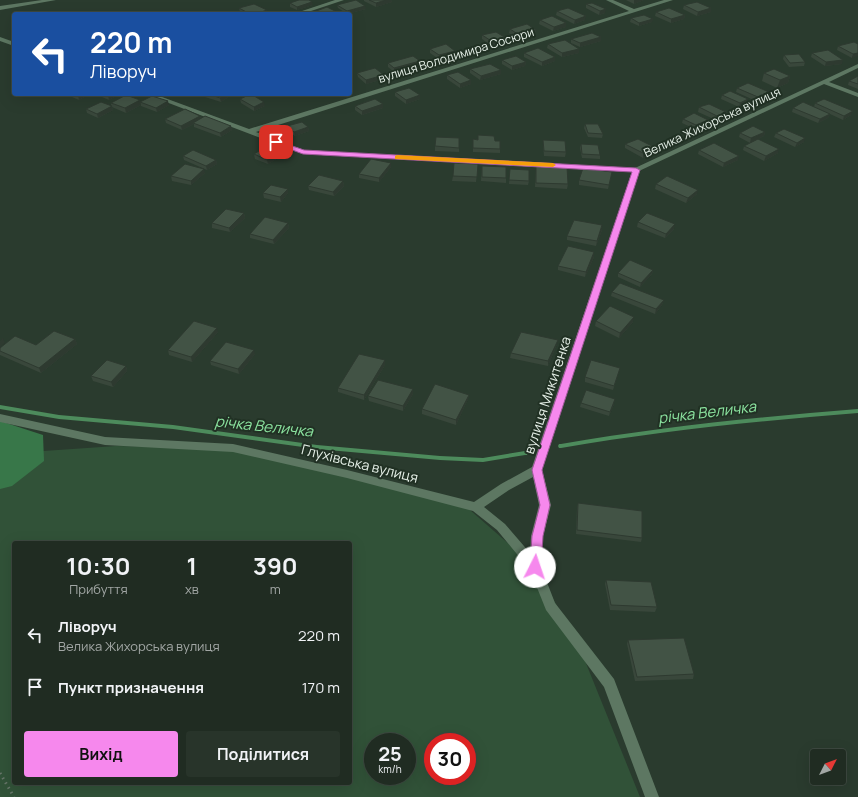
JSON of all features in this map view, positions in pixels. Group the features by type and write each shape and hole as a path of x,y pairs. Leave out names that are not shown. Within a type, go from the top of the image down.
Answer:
{"street":[{"path":"0,7 14,0"},
{"path":"0,7 53,0"},
{"path":"302,12 341,0"},
{"path":"609,0 633,11"},
{"name":"вулиця Володимира Сосюри","path":"248,132 670,0"},
{"path":"0,39 12,43"},
{"name":"Велика Жихорська вулиця","path":"153,96 303,152 636,170 858,66"},
{"path":"823,82 858,94"},
{"name":"вулиця Микитенка","path":"636,170 537,470 545,505 538,536 535,567 550,606 609,683 652,797"},
{"name":"Глухівська вулиця","path":"0,418 105,441 233,448 347,474 476,507"},
{"path":"535,567 500,527 476,507 505,487 537,470"}],"path":[{"path":"0,773 14,797"}],"green space":[{"path":"0,421 43,435 44,461 12,486 0,489"},
{"path":"116,446 233,448 462,503 535,567 577,641 640,797 0,797 0,454"}],"building":[{"path":"299,0 309,0 312,2 297,7 290,3"},
{"path":"356,0 365,6 347,11 337,5"},
{"path":"369,0 386,0 376,3"},
{"path":"697,2 711,8 698,12 684,5"},
{"path":"592,3 606,9 600,11 586,4"},
{"path":"254,4 267,10 261,12 246,12 239,8"},
{"path":"327,7 337,12 314,12"},
{"path":"568,8 586,16 575,20 557,11"},
{"path":"669,8 685,15 671,19 656,12"},
{"path":"644,15 653,19 639,23 631,18"},
{"path":"552,16 566,23 554,27 540,20"},
{"path":"527,24 536,30 519,35 510,29"},
{"path":"496,32 506,38 493,42 482,35"},
{"path":"592,33 601,37 580,43 571,39"},
{"path":"565,40 579,49 562,53 548,44"},
{"path":"854,42 858,44 858,53 853,54 838,46"},
{"path":"446,44 455,51 439,55 430,49"},
{"path":"538,48 555,57 542,62 524,53"},
{"path":"828,50 843,60 826,62 812,53"},
{"path":"799,54 805,62 790,63 784,55"},
{"path":"413,56 420,61 394,68 388,63"},
{"path":"516,56 526,62 512,66 502,60"},
{"path":"490,64 501,70 481,76 470,69"},
{"path":"375,68 384,75 366,80 357,73"},
{"path":"774,69 790,76 780,80 764,73"},
{"path":"458,72 471,80 460,84 447,75"},
{"path":"858,76 858,84 849,81"},
{"path":"748,83 769,92 758,97 737,88"},
{"path":"409,88 420,95 406,100 395,92"},
{"path":"730,91 748,99 740,103 722,95"},
{"path":"124,96 140,100 125,108 111,103"},
{"path":"152,96 168,101 156,108 140,102"},
{"path":"247,96 254,96 264,102 254,107 240,99"},
{"path":"375,99 383,104 362,111 355,106"},
{"path":"824,99 853,111 844,116 815,103"},
{"path":"101,102 112,106 97,114 86,109"},
{"path":"803,102 830,114 820,119 793,108"},
{"path":"709,104 726,112 717,116 699,107"},
{"path":"185,109 200,116 181,126 165,119"},
{"path":"694,113 708,120 696,125 683,119"},
{"path":"205,116 231,126 220,133 193,123"},
{"path":"302,122 308,127 294,132 287,126"},
{"path":"585,124 598,124 603,134 588,133"},
{"path":"753,126 765,132 751,138 740,133"},
{"path":"784,129 805,138 797,143 776,133"},
{"path":"478,135 494,136 495,141 500,141 500,149 473,148 473,139 478,140"},
{"path":"436,137 459,138 459,148 435,146"},
{"path":"638,139 656,148 643,153 625,144"},
{"path":"758,139 779,149 766,156 744,146"},
{"path":"543,140 565,141 566,152 544,151"},
{"path":"272,143 285,148 267,160 254,154"},
{"path":"714,143 739,156 724,163 699,150"},
{"path":"581,144 598,145 600,155 582,154"},
{"path":"193,150 216,160 206,166 183,156"},
{"path":"371,159 391,163 379,178 359,174"},
{"path":"454,163 478,164 477,177 453,176"},
{"path":"185,164 204,169 191,181 171,176"},
{"path":"536,165 567,167 568,184 536,183"},
{"path":"482,166 506,167 506,178 482,177"},
{"path":"583,168 612,172 609,185 579,180"},
{"path":"510,169 529,170 529,181 509,180"},
{"path":"319,175 343,181 333,192 308,186"},
{"path":"667,176 698,190 688,198 656,184"},
{"path":"271,185 288,189 280,197 263,193"},
{"path":"226,209 244,213 229,228 212,223"},
{"path":"647,213 675,224 666,234 638,222"},
{"path":"265,217 288,223 273,240 250,234"},
{"path":"574,220 602,225 597,241 567,236"},
{"path":"568,246 594,252 586,272 558,266"},
{"path":"630,260 653,270 641,283 618,273"},
{"path":"620,283 664,300 656,309 612,292"},
{"path":"610,306 634,317 620,333 596,321"},
{"path":"194,321 217,328 191,357 168,350"},
{"path":"54,331 75,339 39,368 0,351 0,348 15,336 36,345"},
{"path":"521,332 558,340 548,361 511,353"},
{"path":"226,342 254,350 238,369 210,361"},
{"path":"359,354 385,360 364,395 338,388"},
{"path":"107,360 126,366 111,382 91,376"},
{"path":"591,360 620,368 614,386 585,377"},
{"path":"378,380 413,389 403,406 368,396"},
{"path":"435,384 469,395 456,420 422,409"},
{"path":"586,390 615,399 610,412 581,403"},
{"path":"578,503 642,511 642,538 577,530"},
{"path":"606,580 651,582 657,607 611,605"},
{"path":"684,638 694,674 637,677 628,640"}],"waterway":[{"name":"річка Величка","path":"0,407 59,417 173,427 317,447 440,458 483,460 525,453"},
{"name":"річка Величка","path":"561,446 635,434 709,425 858,411"}],"slow traffic":[{"path":"397,157 553,165"}],"route":[{"path":"276,142 303,152 636,170 537,470 545,505 538,536 535,567"}]}
